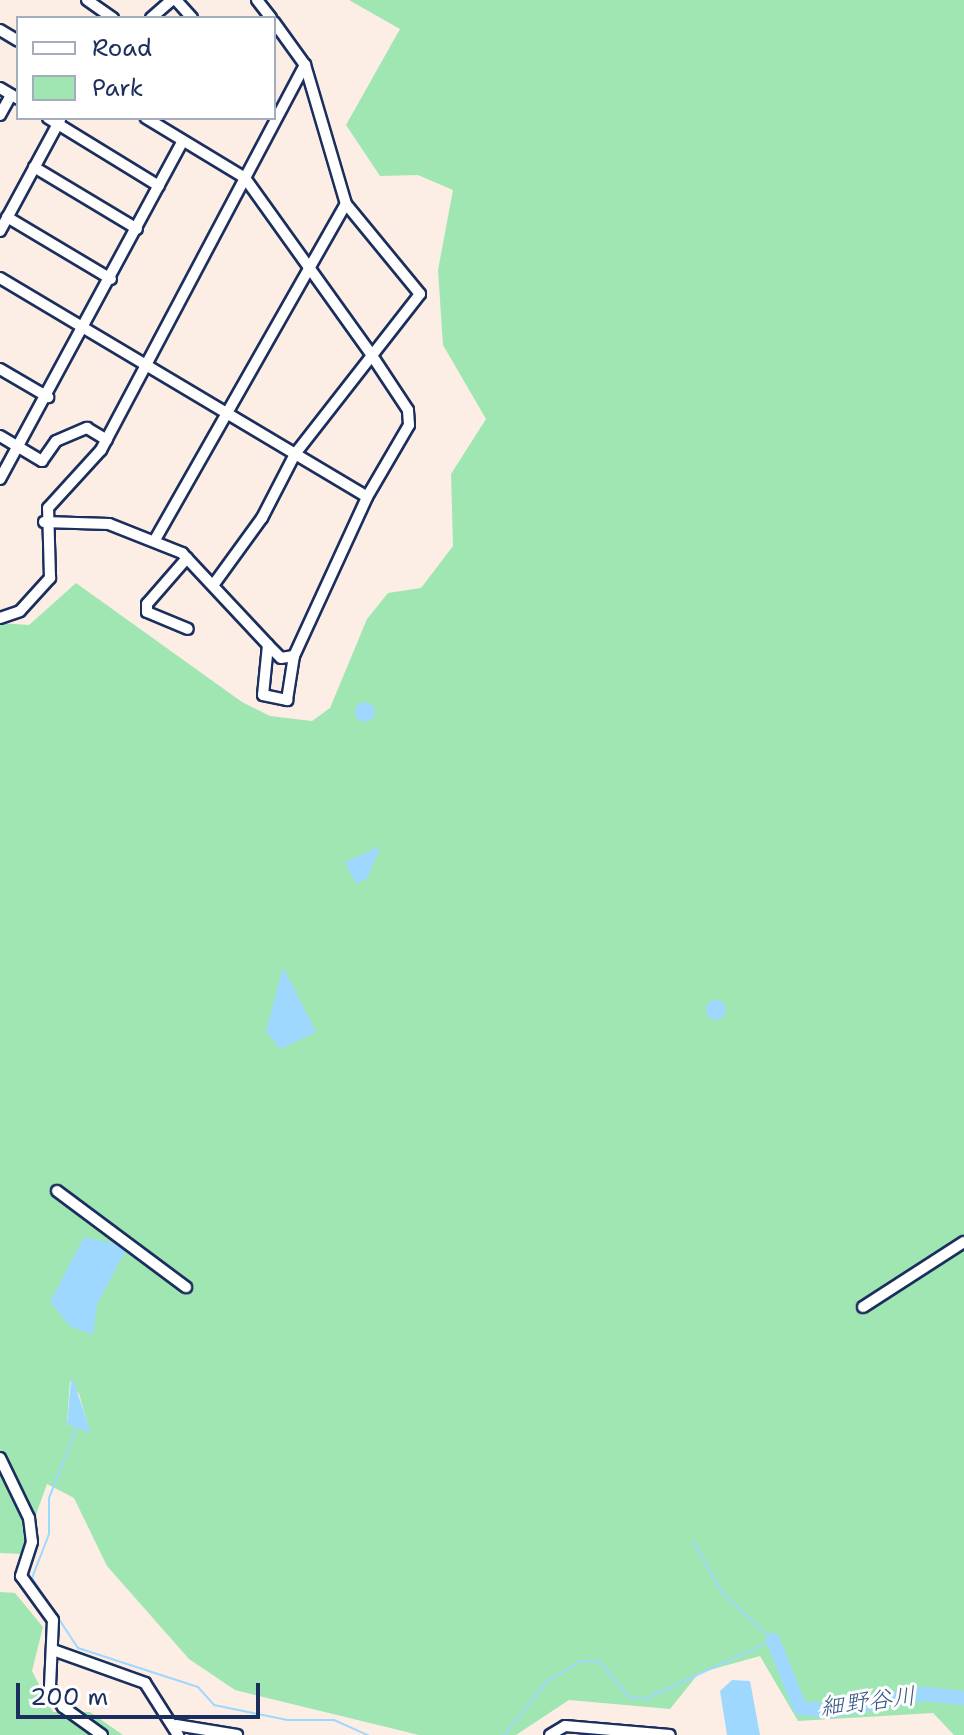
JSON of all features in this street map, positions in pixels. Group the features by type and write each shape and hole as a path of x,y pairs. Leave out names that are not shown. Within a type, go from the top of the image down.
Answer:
{"street":[{"path":"87,0 110,16"},
{"path":"154,16 174,0 190,16"},
{"path":"214,584 262,518 295,454 420,294 346,204 305,65 276,25"},
{"path":"276,111 305,65"},
{"path":"0,88 14,97 0,115"},
{"path":"0,231 56,120 159,186"},
{"path":"149,120 245,178 310,266 408,410 409,425 367,497 294,656 287,700 263,695 268,645"},
{"path":"0,618 20,611 50,578 44,522 107,440 245,178 272,120"},
{"path":"0,479 48,397 183,141"},
{"path":"34,167 137,229"},
{"path":"156,538 346,204"},
{"path":"7,217 111,279"},
{"path":"0,278 367,497"},
{"path":"0,369 48,397"},
{"path":"0,436 42,461 56,441 87,428 107,440"},
{"path":"44,522 82,520 156,538 187,558 281,658 294,656"},
{"path":"187,558 147,604 147,612 188,629"},
{"path":"57,1191 186,1287"},
{"path":"863,1307 964,1242"},
{"path":"0,1458 29,1518 32,1542 21,1576 53,1620 50,1687 63,1707 102,1735"},
{"path":"53,1650 145,1683 177,1730 237,1735"},
{"path":"550,1735 565,1726 670,1735"}],"green space":[{"path":"349,0 964,0 964,1735 954,1735 933,1713 798,1721 760,1656 699,1673 670,1709 569,1700 516,1735 419,1735 235,1690 189,1659 107,1566 74,1498 47,1484 22,1554 0,1553 0,623 29,625 76,583 242,702 270,716 312,721 330,708 367,619 388,593 421,588 453,546 451,474 486,419 443,345 438,270 453,190 418,175 380,176 346,125 400,29","holes":["70,1381 79,1394 90,1432 67,1424"]},
{"path":"0,1592 15,1593 43,1627 32,1671 53,1712 90,1712 123,1735 0,1735"}],"water":[{"path":"365,702 372,705 375,712 372,719 365,722 358,719 355,712 358,705"},
{"path":"381,846 367,878 356,884 345,862"},
{"path":"283,967 316,1032 280,1049 266,1031"},
{"path":"716,1000 723,1003 726,1010 723,1017 716,1020 709,1017 706,1010 709,1003"},
{"path":"84,1237 128,1247 97,1304 93,1335 70,1326 50,1302"},
{"path":"71,1380 74,1382 91,1433 67,1424"},
{"path":"732,1680 750,1681 760,1735 727,1735 720,1691"}],"waterway":[{"path":"77,1427 49,1498 49,1534 32,1578 78,1648 198,1687 214,1705 287,1720 334,1720 368,1735"},
{"path":"504,1735 548,1680 582,1661 599,1661 630,1698 645,1699 773,1640 723,1594 693,1541"},
{"name":"細野谷川","path":"773,1640 800,1708 831,1711 923,1694 964,1698"}]}
